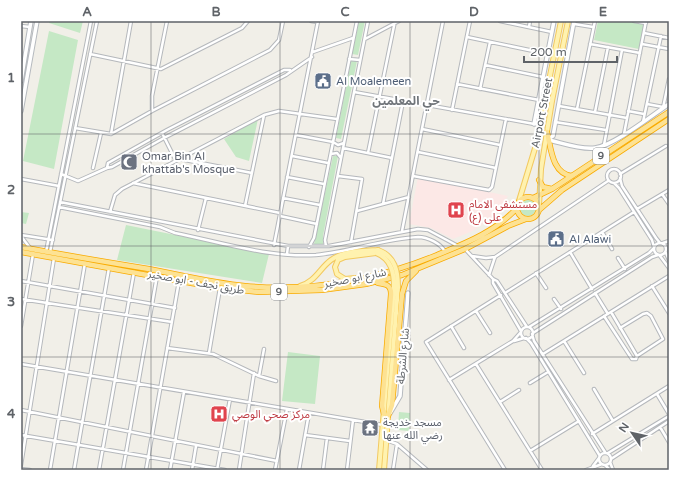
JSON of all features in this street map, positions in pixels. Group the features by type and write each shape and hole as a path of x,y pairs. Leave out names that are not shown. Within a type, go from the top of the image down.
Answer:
{"highway":[{"name":"9","path":"458,246 496,226 525,198 539,196 552,189 669,112"},
{"name":"9","path":"526,219 532,217 539,208 562,190 669,119"},
{"path":"546,132 555,162 560,171 565,175 572,176"},
{"path":"539,180 543,187 552,189"},
{"path":"532,198 537,200 539,208"},
{"path":"518,206 519,216 526,219"},
{"name":"طريق نجف - ابو صخير","path":"21,252 134,271 220,288 246,291 285,292 322,290 366,284 396,277 465,249 526,219"},
{"name":"شارع ابو صخير","path":"262,287 297,287 338,283 373,276 414,264 458,246"},
{"name":"طريق نجف - ابو صخير","path":"21,247 214,281 262,287"},
{"path":"386,415 392,405 403,289 409,278 426,266"},
{"path":"201,285 202,279"},
{"path":"213,287 214,281"},
{"path":"366,284 386,284 391,290 382,406 386,415"}],"main road":[{"name":"Airport Street","path":"518,206 532,162 561,21"},
{"name":"Airport Street","path":"539,208 539,180 546,132 568,21"},
{"path":"550,45 556,46"},
{"path":"557,75 563,75"},
{"path":"373,276 345,279 337,274 335,267 341,258 377,252"},
{"path":"297,287 315,277 336,257 351,253 377,252 391,266 396,287 390,343 386,415 383,425 379,470"},
{"name":"شارع الشرطة","path":"384,470 386,415 395,343 396,287"}],"street":[{"path":"21,81 31,21"},
{"path":"21,111 37,21"},
{"path":"48,252 61,174 91,21"},
{"path":"110,134 131,21"},
{"path":"152,111 152,96 167,21"},
{"path":"90,54 164,68 242,28 248,21"},
{"path":"75,128 110,134 270,50 279,40 283,21"},
{"path":"274,245 318,22 311,21"},
{"path":"309,247 314,238 357,21"},
{"path":"329,246 326,246 325,240 368,21"},
{"path":"364,40 399,21"},
{"path":"402,231 443,21"},
{"path":"452,110 470,21"},
{"path":"500,21 552,32"},
{"path":"528,27 530,21"},
{"path":"534,124 554,21"},
{"path":"577,109 595,21"},
{"path":"624,134 646,22 634,21"},
{"path":"48,252 53,240 97,22"},
{"path":"368,153 395,22"},
{"path":"549,140 553,136 554,122 574,22 593,27"},
{"path":"21,26 30,27"},
{"path":"644,33 669,38"},
{"path":"643,122 660,36"},
{"path":"467,37 548,54"},
{"path":"313,52 354,38"},
{"path":"28,41 30,44 34,41"},
{"path":"480,88 490,42"},
{"path":"590,44 640,53"},
{"path":"642,44 669,49"},
{"path":"595,112 608,47"},
{"path":"604,145 622,50"},
{"path":"25,56 28,54 29,56 27,68 28,73"},
{"path":"61,174 72,180 78,181 112,167 164,138 286,75 291,70 312,57"},
{"path":"349,59 360,60"},
{"path":"485,65 543,78"},
{"path":"107,168 108,163 162,133 284,70 291,70"},
{"path":"663,107 668,91 669,79"},
{"path":"457,84 539,100"},
{"path":"354,92 540,125"},
{"path":"383,204 403,101"},
{"path":"222,102 224,107"},
{"path":"647,104 663,107"},
{"path":"549,140 589,148 604,145 624,134 669,104"},
{"path":"558,106 627,118"},
{"path":"110,212 115,195 122,189 264,115 278,111 337,119"},
{"path":"628,111 644,114"},
{"path":"246,206 264,115"},
{"path":"413,176 488,190 492,187 506,119"},
{"path":"554,122 606,130"},
{"path":"422,129 500,145"},
{"path":"93,168 100,133"},
{"path":"162,133 176,161"},
{"path":"296,135 333,142 338,146 344,143"},
{"path":"620,174 666,146"},
{"path":"343,148 392,158"},
{"path":"418,152 496,168"},
{"path":"330,154 337,153 341,158"},
{"path":"292,156 328,163"},
{"path":"180,159 252,173"},
{"path":"620,174 614,169 609,171 606,176 608,181 619,188 652,240 654,252 659,255 669,268"},
{"path":"513,341 530,338 533,334 595,293 652,257 666,252 668,248 662,243 622,186 620,174"},
{"path":"338,176 362,179 351,242"},
{"path":"287,177 324,184"},
{"path":"614,184 620,178"},
{"path":"21,179 59,186"},
{"path":"472,256 486,258 495,257 608,181"},
{"path":"133,183 246,206 316,224"},
{"path":"637,209 669,190"},
{"path":"662,194 669,204"},
{"path":"356,211 409,197"},
{"path":"198,230 206,198"},
{"path":"283,198 320,205"},
{"path":"60,202 274,245 309,247 329,246 402,231 425,229 458,246"},
{"path":"59,207 160,227 175,233 276,253 327,254 418,236 443,247 445,252"},
{"path":"505,293 634,212"},
{"path":"160,227 161,222"},
{"path":"602,232 612,249"},
{"path":"21,236 53,240"},
{"path":"21,236 30,249"},
{"path":"449,380 513,341 528,327 561,309 649,254 654,248 662,243 669,242"},
{"path":"287,254 288,246"},
{"path":"465,249 493,279 497,280 533,334 543,354 592,434 607,453 611,460 611,470"},
{"path":"570,252 592,289"},
{"path":"666,252 669,260"},
{"path":"21,326 33,254"},
{"path":"489,275 495,257"},
{"path":"21,465 54,258"},
{"path":"618,258 625,269"},
{"path":"50,470 85,263"},
{"path":"74,470 109,268"},
{"path":"99,470 134,271"},
{"path":"536,273 546,288"},
{"path":"123,470 157,276"},
{"path":"543,354 669,276"},
{"path":"493,279 493,283 521,332 531,343 579,421 599,457 611,470"},
{"path":"21,280 175,308"},
{"path":"146,470 180,280"},
{"path":"652,286 669,313"},
{"path":"209,353 220,288"},
{"name":"شارع الشرطة","path":"386,415 400,396 408,293"},
{"path":"595,293 608,314"},
{"path":"501,296 426,342 505,470"},
{"path":"21,299 172,322"},
{"path":"554,299 561,309"},
{"path":"476,311 490,333"},
{"path":"612,312 637,356"},
{"path":"604,316 632,359 635,360 637,356 663,339 651,316 647,313 620,328"},
{"path":"609,324 613,324 616,320"},
{"path":"451,326 464,348"},
{"path":"564,341 584,373"},
{"path":"168,348 209,353 259,376 276,381"},
{"path":"259,376 264,349"},
{"path":"21,364 383,425"},
{"path":"476,364 542,470"},
{"path":"530,383 548,372"},
{"path":"239,470 254,373"},
{"path":"592,434 669,386"},
{"path":"594,389 613,421"},
{"path":"500,402 519,390"},
{"path":"170,470 184,392"},
{"path":"593,466 599,457 669,415 657,394"},
{"path":"217,469 230,399"},
{"path":"275,470 287,409"},
{"path":"21,410 277,461"},
{"path":"299,470 309,413"},
{"path":"347,470 353,420"},
{"path":"530,451 579,421"},
{"path":"586,470 611,460 669,421"},
{"path":"660,427 669,442"},
{"path":"21,435 225,470"},
{"path":"305,435 350,441"},
{"path":"323,470 327,438"},
{"path":"386,440 397,444 427,470"},
{"path":"393,470 397,444"},
{"path":"192,470 196,446"},
{"path":"21,469 30,470"}],"shaded area":[{"name":"مستشفی الامام علی (ع)","path":"418,177 508,196 496,215 473,231 453,239 431,228 409,224"}],"green space":[{"path":"49,21 83,21 80,33 49,23"},
{"path":"359,21 365,21 358,55 352,54"},
{"path":"598,21 631,21 644,24 639,49 594,40"},
{"path":"49,31 78,40 54,169 23,161"},
{"path":"351,61 357,61 341,139 336,138"},
{"path":"258,119 249,161 236,157 224,139"},
{"path":"333,156 338,156 323,236 323,244 314,244"},
{"path":"528,200 535,205 536,208 531,215 528,216 521,211 520,208 525,201"},
{"path":"21,212 29,213 26,224 21,223"},
{"path":"126,225 269,254 262,283 117,260"},
{"path":"288,352 320,356 315,404 282,401"},
{"path":"399,412 410,413 409,431 398,430"}],"place":[{"name":"Al Moalemeen","path":"323,81"},
{"name":"Omar Bin Al khattab's Mosque","path":"129,162"},
{"name":"مستشفی الامام علی (ع)","path":"456,210"},
{"name":"Al Alawi","path":"556,239"},
{"name":"مركز صحي الوصي","path":"219,414"},
{"name":"مسجد خديجة رضي الله عنها","path":"370,428"}],"district":[{"name":"حي المعلمين","path":"406,101"}]}
